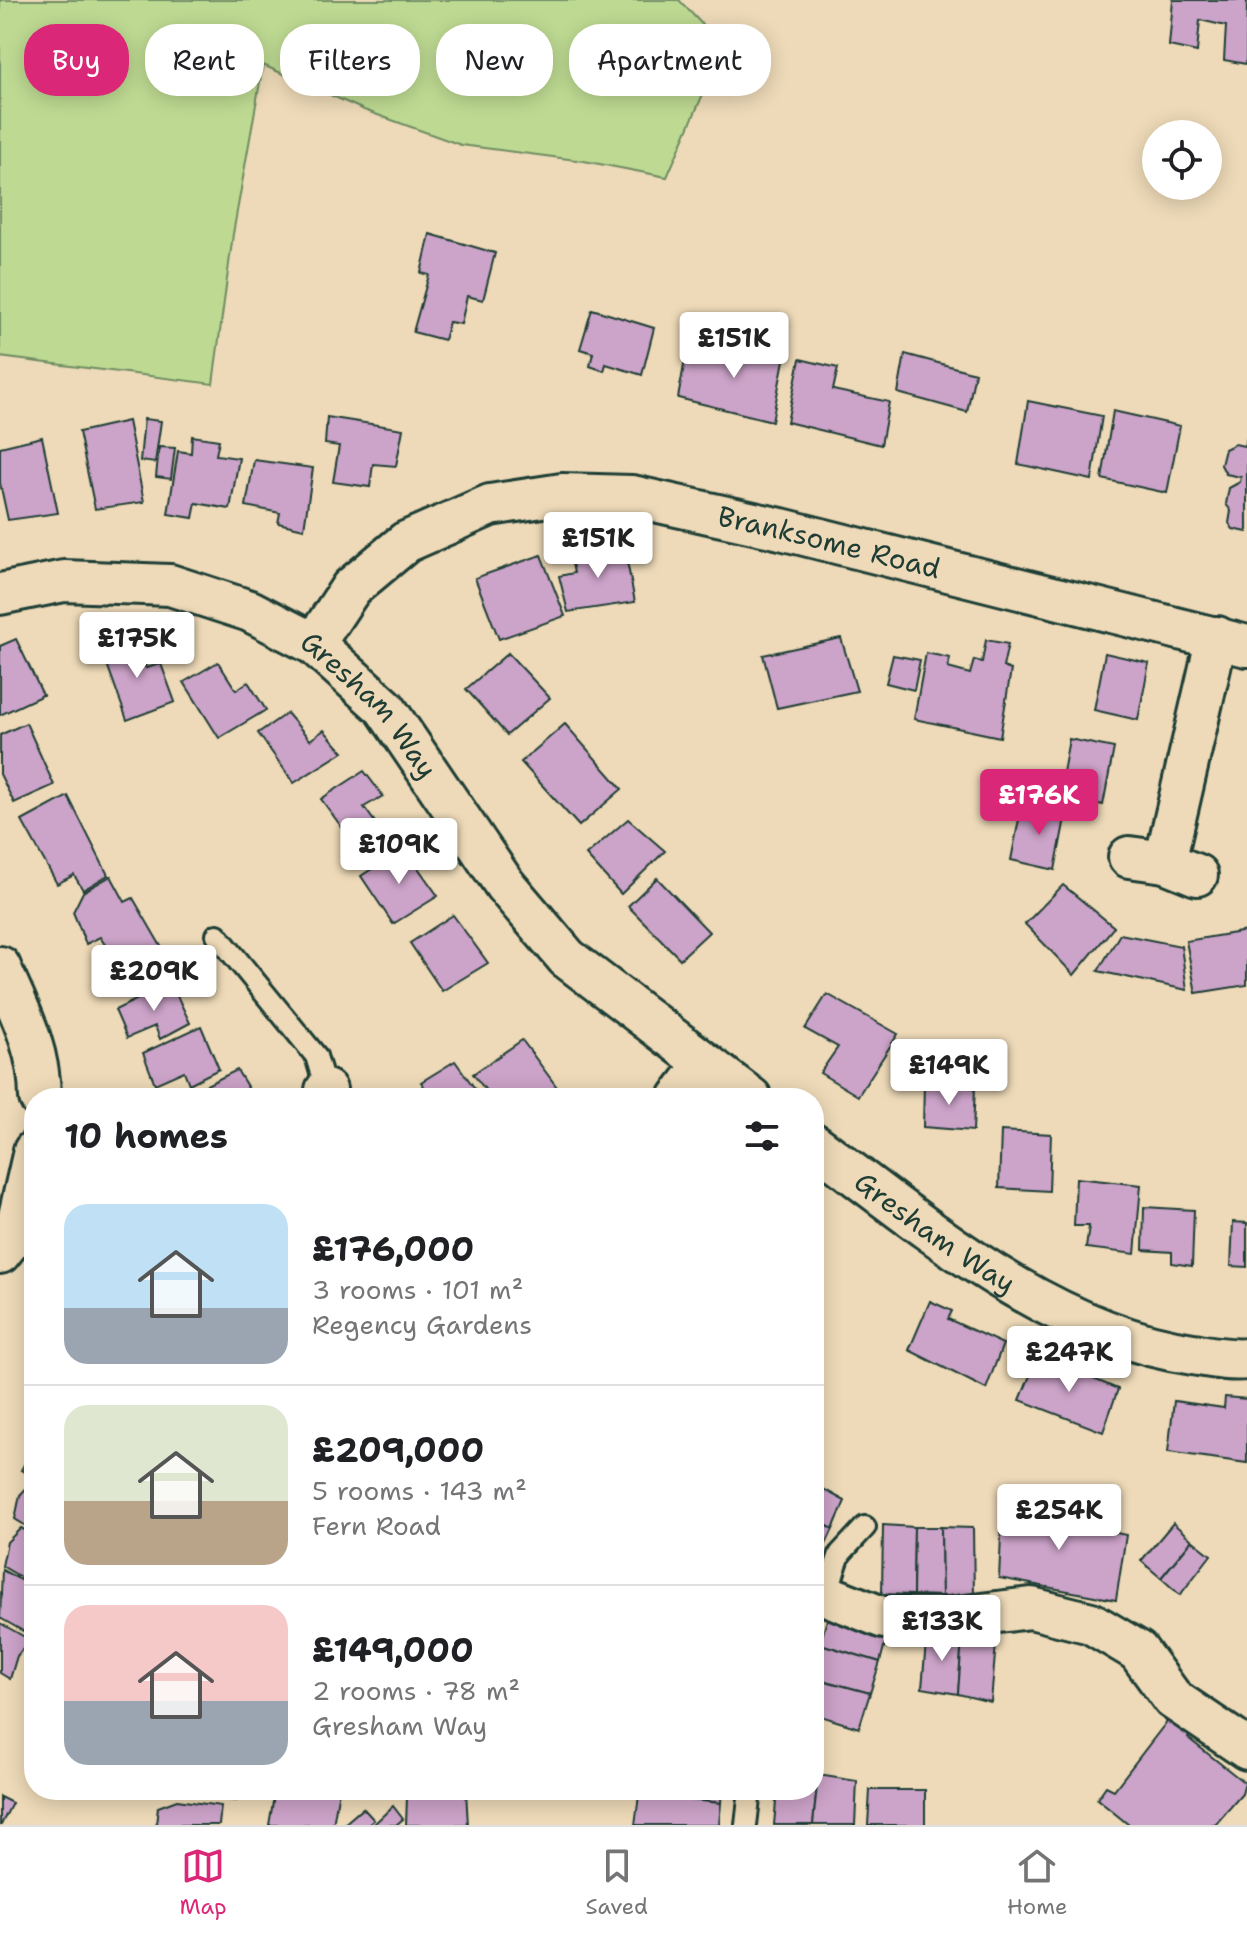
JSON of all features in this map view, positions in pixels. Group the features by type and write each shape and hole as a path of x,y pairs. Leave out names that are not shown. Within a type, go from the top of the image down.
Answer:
{"street":[{"name":"Branksome Road","path":"314,644 351,588 406,542 490,505 562,494 632,496 1232,641"},
{"name":"Gresham Way","path":"0,594 64,581 170,585 250,611 314,644 385,708 505,885 567,958 737,1088"},
{"path":"1163,865 1232,641"},
{"path":"0,967 31,1037 40,1070 40,1088"},
{"path":"687,1088 704,1065"},
{"name":"Gresham Way","path":"824,1151 1047,1306 1097,1330 1169,1351 1247,1359"},
{"path":"0,1253 15,1234 24,1195"},
{"path":"824,1598 884,1618 948,1618 1031,1608 1091,1623 1138,1651 1173,1699 1247,1749"}],"lane":[{"path":"217,935 316,1056 325,1088"},
{"path":"824,1588 840,1554 865,1527"},
{"path":"746,1825 749,1800"}],"green space":[{"path":"0,0 679,0 702,24 569,24 569,96 702,96 667,177 584,161 461,145 333,96 420,96 420,24 280,24 280,73 264,65 264,24 145,24 145,96 257,96 233,234 213,384 0,357"}],"building":[{"path":"1173,0 1247,0 1246,64 1224,60 1226,26 1200,20 1197,52 1169,46"},
{"path":"430,234 495,253 483,300 467,296 461,324 449,322 444,340 413,332 429,275 421,273"},
{"path":"592,309 654,328 642,375 606,364 604,371 590,366 593,353 580,349"},
{"path":"730,343 785,355 772,421 678,398 687,349 728,358"},
{"path":"905,354 975,373 967,412 898,393"},
{"path":"800,359 838,368 833,390 889,402 881,445 787,422"},
{"path":"1028,401 1102,416 1092,480 1018,464"},
{"path":"1113,411 1180,426 1167,493 1102,479"},
{"path":"327,417 403,429 396,466 373,464 370,487 333,482 339,446 325,444"},
{"path":"144,419 161,421 155,463 140,461"},
{"path":"128,421 144,502 95,509 79,432"},
{"path":"192,436 219,440 216,455 239,458 230,509 196,503 193,518 168,514 178,451 191,453"},
{"path":"42,437 58,513 8,520 0,483 0,447"},
{"path":"1246,440 1247,532 1233,529 1229,523 1231,511 1226,504 1229,488 1240,482 1241,477 1226,474 1221,465 1225,449 1235,444 1244,446"},
{"path":"159,447 175,448 171,479 156,477"},
{"path":"254,460 313,468 304,529 278,523 280,513 246,506"},
{"path":"624,546 635,602 568,612 559,576 574,573 570,554"},
{"path":"541,555 565,616 499,639 475,578"},
{"path":"137,637 146,668 161,664 175,702 127,720 102,650"},
{"path":"841,638 857,691 777,708 763,655"},
{"path":"16,639 43,695 0,715 0,646"},
{"path":"986,640 1008,644 1003,667 1011,670 1000,737 914,719 926,653 950,658 948,668 970,674 974,660 982,662"},
{"path":"508,653 550,698 507,735 466,689"},
{"path":"1105,653 1149,663 1138,720 1094,710"},
{"path":"893,655 920,660 914,690 886,683"},
{"path":"218,662 236,690 248,682 266,710 219,738 184,682"},
{"path":"287,713 310,740 324,730 343,752 294,783 258,733"},
{"path":"26,723 54,785 14,803 0,774 0,735"},
{"path":"565,724 622,789 579,826 521,762"},
{"path":"1069,739 1114,748 1103,805 1059,795"},
{"path":"364,771 383,796 364,807 382,832 357,848 321,799"},
{"path":"68,796 108,875 83,890 74,875 57,884 22,821"},
{"path":"1022,804 1066,813 1055,870 1011,860"},
{"path":"628,819 665,851 621,894 586,855"},
{"path":"404,848 438,896 393,924 361,876"},
{"path":"111,876 125,902 133,898 162,948 120,968 100,937 86,944 73,912 83,892"},
{"path":"657,878 709,932 680,959 628,906"},
{"path":"1063,885 1114,927 1074,975 1025,924"},
{"path":"453,915 488,963 442,991 410,943"},
{"path":"1247,931 1247,985 1196,993 1186,941"},
{"path":"1120,934 1181,946 1187,990 1098,971"},
{"path":"171,983 190,1023 160,1039 155,1026 127,1038 115,1010"},
{"path":"827,994 898,1034 858,1096 820,1073 838,1047 805,1029"},
{"path":"201,1026 219,1069 189,1084 184,1071 155,1084 143,1053"},
{"path":"522,1040 558,1088 484,1088 473,1074"},
{"path":"455,1061 474,1088 425,1088 421,1082"},
{"path":"237,1070 248,1088 200,1088"},
{"path":"924,1083 975,1087 973,1131 923,1127"},
{"path":"1001,1131 1051,1134 1049,1191 999,1188"},
{"path":"1076,1178 1141,1185 1135,1254 1086,1248 1089,1226 1074,1226"},
{"path":"1144,1207 1194,1210 1192,1266 1172,1263 1172,1252 1143,1250"},
{"path":"1233,1222 1247,1223 1247,1267 1231,1266"},
{"path":"930,1301 952,1311 948,1319 1003,1344 986,1389 909,1350"},
{"path":"1038,1356 1118,1389 1103,1432 1020,1400"},
{"path":"1225,1397 1247,1399 1247,1463 1168,1452 1174,1401 1224,1408"},
{"path":"824,1489 845,1501 833,1529 824,1524"},
{"path":"24,1491 24,1525 15,1519 20,1495"},
{"path":"1021,1495 1054,1498 1054,1520 1126,1535 1116,1600 999,1578 1002,1515 1018,1516"},
{"path":"1173,1523 1192,1540 1161,1578 1141,1561"},
{"path":"824,1524 833,1529 824,1549"},
{"path":"883,1525 914,1527 913,1595 882,1594"},
{"path":"914,1527 941,1527 942,1596 913,1595"},
{"path":"941,1527 973,1528 974,1596 942,1596"},
{"path":"21,1528 24,1530 24,1579 2,1566 7,1542"},
{"path":"1192,1540 1211,1555 1180,1595 1161,1578"},
{"path":"2,1570 24,1582 24,1632 0,1618"},
{"path":"828,1616 888,1632 880,1662 824,1645"},
{"path":"0,1623 24,1637 24,1647 17,1656 10,1679 0,1673"},
{"path":"927,1631 962,1638 958,1694 922,1688"},
{"path":"962,1638 996,1643 991,1702 958,1694"},
{"path":"824,1645 880,1662 870,1693 824,1681"},
{"path":"824,1681 870,1693 859,1728 824,1717"},
{"path":"1175,1711 1196,1725 1188,1738 1245,1783 1242,1794 1215,1825 1129,1825 1097,1799 1106,1786 1114,1790"},
{"path":"824,1776 857,1781 855,1825 813,1825 816,1800 824,1800"},
{"path":"870,1790 925,1790 925,1825 868,1825"},
{"path":"0,1797 12,1803 1,1825 0,1825"},
{"path":"177,1800 221,1806 219,1825 156,1825 158,1807"},
{"path":"273,1800 337,1800 333,1825 269,1825"},
{"path":"407,1800 467,1800 468,1825 406,1825"},
{"path":"638,1800 721,1803 719,1825 635,1825"},
{"path":"776,1800 816,1800 813,1825 774,1825"},
{"path":"393,1806 403,1819 396,1825 373,1825"},
{"path":"363,1808 374,1820 368,1825 343,1825"}]}
